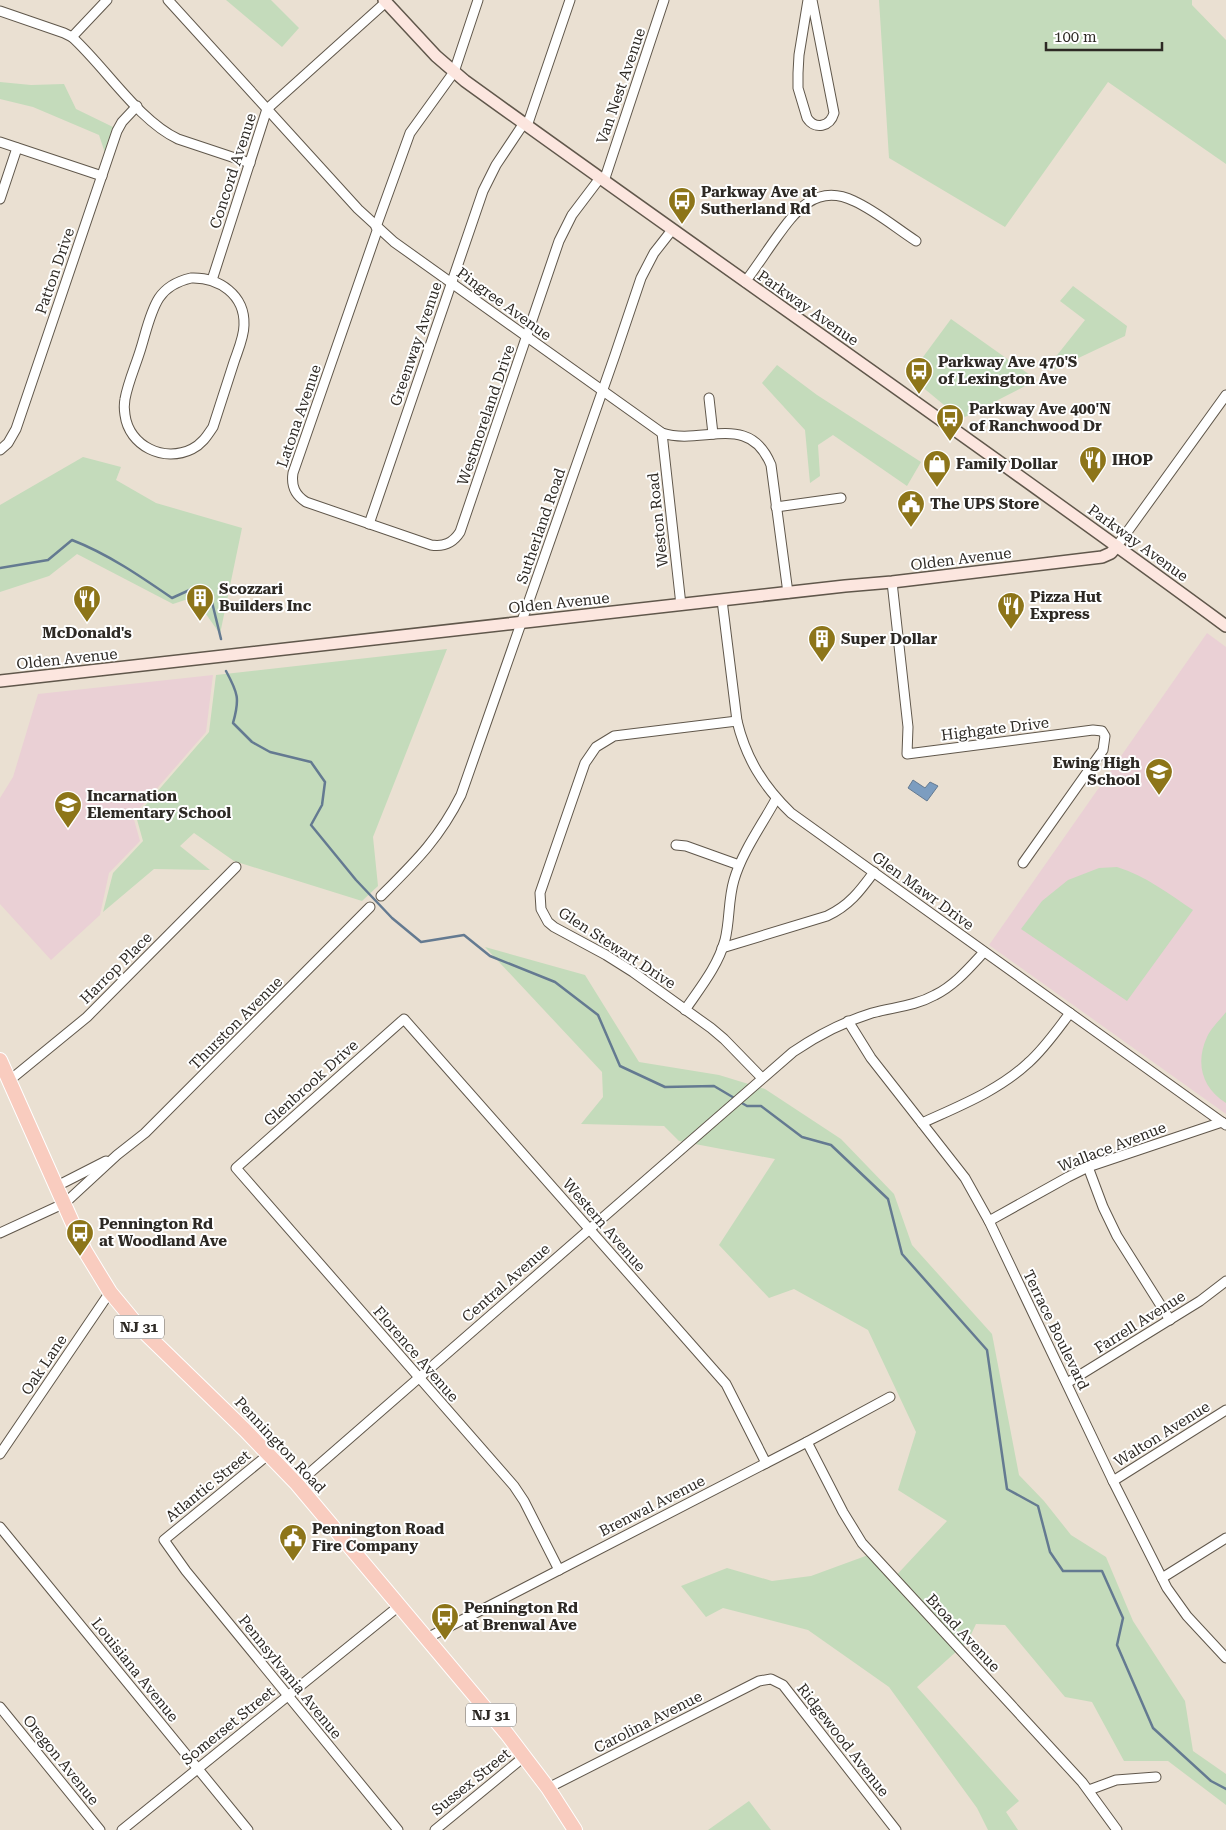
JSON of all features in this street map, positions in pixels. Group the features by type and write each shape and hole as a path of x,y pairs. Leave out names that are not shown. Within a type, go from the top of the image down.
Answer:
{"main road":[{"name":"Parkway Avenue","path":"385,1 454,72 525,125 1117,546 1226,626"},
{"name":"Olden Avenue","path":"0,681 1102,557 1111,553 1117,546"},
{"name":"Pennington Road","path":"0,1060 86,1250 110,1292 139,1327 269,1454 297,1484 524,1756 548,1788 575,1830"}],"street":[{"path":"72,38 107,0"},
{"name":"Pingree Avenue","path":"168,0 358,209 394,242 662,433 683,437 730,433 739,434 755,441 771,465 788,592"},
{"name":"Latona Avenue","path":"440,546 431,545 306,502 296,493 292,479 410,132 454,72 478,0"},
{"name":"Greenway Avenue","path":"369,524 488,179 525,125 570,0"},
{"name":"Van Nest Avenue","path":"602,179 664,0"},
{"path":"808,0 799,55 798,88 806,118 819,126 830,122 834,113 812,0"},
{"name":"Concord Avenue","path":"212,280 267,109 385,1"},
{"path":"0,11 64,33 72,38 137,106 159,128 168,134 250,163"},
{"name":"Patton Drive","path":"2,449 16,429 117,131 122,122 137,106"},
{"path":"0,142 102,176"},
{"path":"0,199 17,148"},
{"name":"Westmoreland Drive","path":"440,546 451,542 460,532 564,230 572,215 602,179"},
{"path":"745,282 793,215 816,198 837,196 856,202 916,241"},
{"name":"Sutherland Road","path":"381,896 425,851 442,830 461,796 641,278 654,253 672,230"},
{"path":"201,278 212,280 228,289 234,295 243,313 244,331 234,364 213,427 207,437 193,448 184,452 165,454 156,452 138,441 132,434 125,416 125,397 155,305 166,290 182,280 201,278"},
{"path":"1117,546 1226,395"},
{"path":"709,398 713,434"},
{"name":"Weston Road","path":"662,433 681,605"},
{"path":"776,507 841,498"},
{"name":"Highgate Drive","path":"892,582 908,727 907,754 1093,730 1102,731 1105,736 1103,750 1023,863"},
{"name":"Glen Mawr Drive","path":"722,600 737,721 741,738 754,768 776,799 791,813 1224,1124"},
{"name":"Glen Stewart Drive","path":"737,721 624,734 614,736 596,747 585,763 540,893 541,909 548,922 554,927 613,959 724,1039 762,1078"},
{"path":"685,1010 709,975 722,948 727,926 730,893 739,865 776,799"},
{"path":"676,845 686,846 739,865"},
{"name":"Harrop Place","path":"10,1080 86,1017 236,867"},
{"path":"722,948 838,911 856,896 874,872"},
{"name":"Thurston Avenue","path":"0,1232 64,1203 159,1120 370,907"},
{"name":"Central Avenue","path":"297,1484 785,1058 812,1039 848,1021 908,1006 936,995 960,978 984,952"},
{"path":"922,1124 985,1094 1014,1075 1040,1051 1070,1013"},
{"name":"Glenbrook Drive","path":"236,1168 404,1019"},
{"name":"Western Avenue","path":"404,1019 726,1384 766,1463"},
{"name":"Terrace Boulevard","path":"848,1021 871,1058 965,1178 989,1221 1162,1578 1176,1603 1186,1616 1226,1658"},
{"name":"Wallace Avenue","path":"989,1221 1088,1167 1224,1124"},
{"name":"Thurston Avenue","path":"57,1186 117,1155"},
{"path":"1088,1167 1103,1207 1117,1236 1170,1320"},
{"name":"Florence Avenue","path":"236,1168 514,1486 559,1570"},
{"name":"Farrell Avenue","path":"1067,1383 1200,1301 1226,1281"},
{"name":"Oak Lane","path":"0,1454 110,1292"},
{"name":"Brenwal Avenue","path":"426,1638 807,1442 890,1397"},
{"name":"Walton Avenue","path":"1114,1481 1226,1410"},
{"name":"Broad Avenue","path":"807,1442 843,1512 862,1543 1089,1790 1117,1830"},
{"name":"Atlantic Street","path":"164,1540 269,1454"},
{"name":"Louisiana Avenue","path":"0,1527 248,1830"},
{"path":"1162,1578 1226,1538"},
{"name":"Pennsylvania Avenue","path":"164,1540 186,1571 398,1830"},
{"name":"Somerset Street","path":"122,1830 399,1606"},
{"name":"Ridgewood Avenue","path":"762,1680 771,1679 783,1685 896,1830"},
{"name":"Carolina Avenue","path":"548,1788 762,1680"},
{"name":"Oregon Avenue","path":"0,1707 100,1830"},
{"name":"Sussex Street","path":"434,1830 524,1756"},
{"path":"1089,1790 1116,1780 1156,1777"}],"shaded area":[{"name":"Ewing High School","path":"1207,633 1226,647 1226,1114 989,945"},
{"name":"Incarnation Elementary School","path":"213,675 206,732 133,816 140,841 109,873 100,915 51,960 0,904 0,798 13,777 38,694"}],"green space":[{"path":"226,0 271,0 299,28 282,47"},
{"path":"879,0 1192,0 1192,5 1226,40 1226,164 1108,82 1005,227 889,158"},
{"path":"0,82 31,85 64,84 76,109 113,127 105,153 99,135 33,107 0,99"},
{"path":"1073,286 1127,326 1125,336 1051,371 1054,359 1085,320 1060,301"},
{"path":"951,319 1037,380 961,419 909,376"},
{"path":"777,365 817,395 921,462 907,486 833,435 818,445 820,476 810,483 805,430 762,383"},
{"path":"83,457 121,467 116,480 156,503 242,528 220,634 194,597 173,604 77,554 49,576 0,592 0,505"},
{"path":"447,649 373,837 378,886 362,901 234,861 194,833 180,846 210,870 154,869 103,912 113,873 143,841 136,816 209,732 216,675"},
{"path":"1117,867 1147,880 1193,910 1127,1001 1021,929 1042,901 1068,880 1099,868"},
{"path":"485,947 585,975 639,1062 719,1075 765,1089 841,1139 894,1194 912,1245 992,1334 1019,1475 1044,1501 1071,1535 1106,1557 1133,1621 1185,1701 1193,1751 1226,1774 1226,1805 1168,1761 1124,1761 1092,1702 1065,1697 1005,1625 976,1624 968,1641 917,1687 1019,1801 1006,1812 1018,1830 988,1830 977,1808 889,1687 808,1630 723,1608 706,1617 681,1586 727,1568 772,1581 811,1576 871,1554 891,1581 947,1521 898,1490 916,1432 868,1330 794,1289 769,1298 719,1245 775,1159 679,1141 664,1126 581,1124 603,1097 602,1072"},
{"path":"1226,1012 1226,1103 1211,1090 1206,1082 1201,1065 1203,1047 1207,1037"},
{"path":"749,1801 771,1830 708,1830"}],"water":[{"path":"913,780 925,788 930,782 938,786 927,801 908,788"}],"waterway":[{"path":"0,568 48,560 72,540 111,559 172,598 194,588 210,594 221,639"},
{"path":"226,671 237,696 237,708 233,723 252,742 270,752 311,762 325,782 322,805 311,825 356,880 392,918 421,942 464,935 490,956 555,982 598,1015 620,1066 665,1087 714,1086 736,1099"},
{"path":"740,1102 747,1106 761,1106 802,1137 831,1145 888,1199 902,1254 987,1350 1007,1489 1038,1506 1050,1552 1063,1571 1102,1571 1123,1618 1117,1645 1153,1728 1211,1781 1226,1789"}],"place":[{"name":"Parkway Ave at Sutherland Rd","path":"682,225"},
{"name":"Parkway Ave 470'S of Lexington Ave","path":"919,395"},
{"name":"Parkway Ave 400'N of Ranchwood Dr","path":"950,442"},
{"name":"IHOP","path":"1093,484"},
{"name":"Family Dollar","path":"937,488"},
{"name":"The UPS Store","path":"911,528"},
{"name":"Scozzari Builders Inc","path":"200,622"},
{"name":"McDonald's","path":"87,623"},
{"name":"Pizza Hut Express","path":"1011,630"},
{"name":"Super Dollar","path":"822,663"},
{"name":"Ewing High School","path":"1159,796"},
{"name":"Incarnation Elementary School","path":"68,829"},
{"name":"Pennington Rd at Woodland Ave","path":"80,1257"},
{"name":"Pennington Road Fire Company","path":"293,1562"},
{"name":"Pennington Rd at Brenwal Ave","path":"445,1641"}]}
